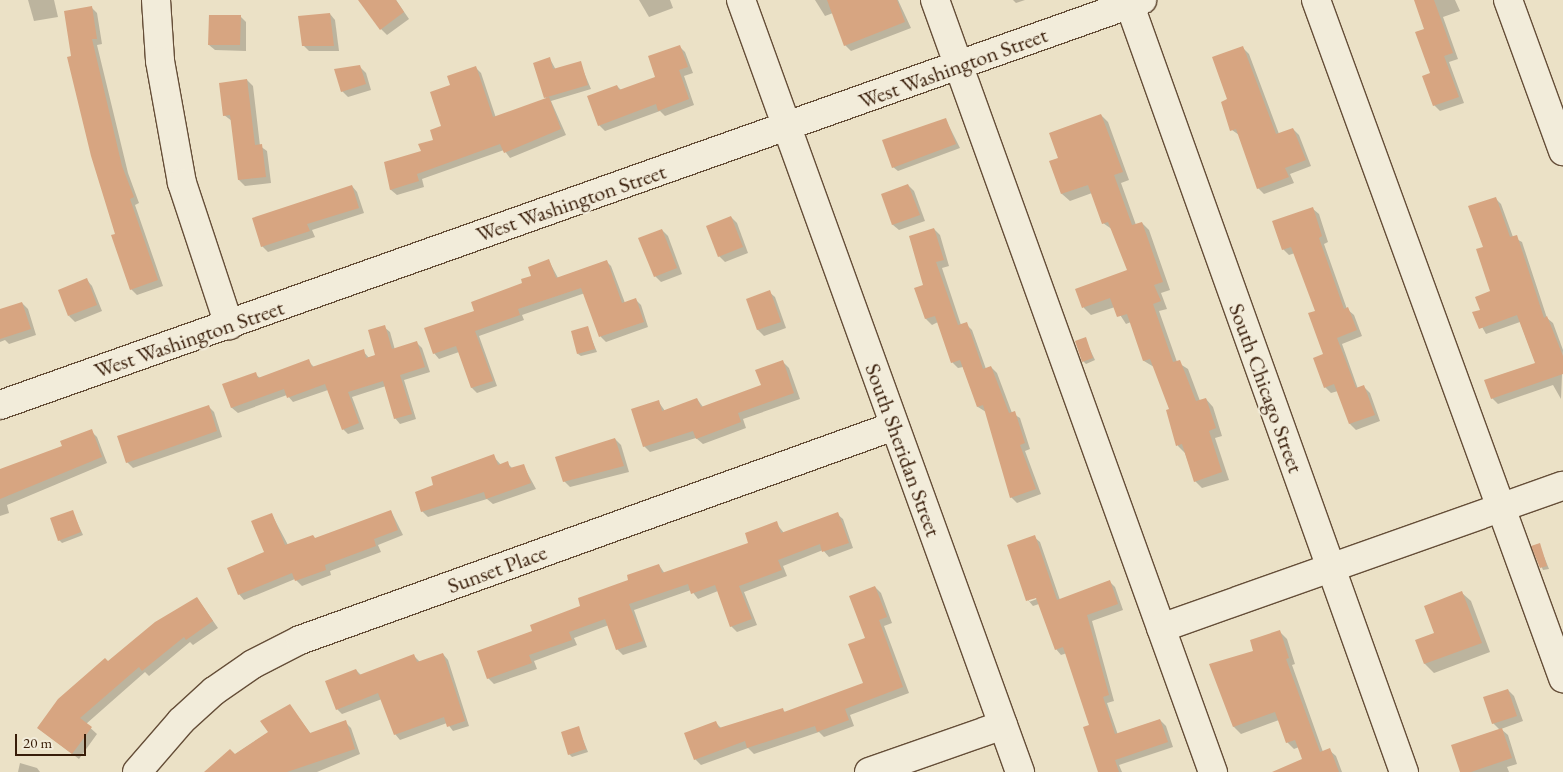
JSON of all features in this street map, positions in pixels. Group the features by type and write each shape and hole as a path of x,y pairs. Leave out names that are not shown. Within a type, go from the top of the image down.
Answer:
{"street":[{"path":"156,0 162,70 182,183 229,325"},
{"name":"South Sheridan Street","path":"741,0 1020,772"},
{"path":"935,0 1213,772"},
{"path":"1316,0 1563,678"},
{"path":"1508,0 1563,151"},
{"name":"West Washington Street","path":"0,405 959,67 1133,1"},
{"name":"South Chicago Street","path":"1133,1 1330,569 1404,772"},
{"name":"Sunset Place","path":"137,772 180,721 214,691 253,664 300,640 894,426"},
{"path":"1161,628 1563,486"},
{"path":"870,772 1003,725"}],"building":[{"path":"358,0 396,0 404,12 380,30"},
{"path":"827,0 897,0 905,22 844,46"},
{"path":"1414,0 1434,0 1453,53 1444,56 1459,97 1433,106 1422,76 1430,73 1415,32 1424,29"},
{"path":"92,6 97,39 92,39 122,166 134,197 130,199 158,280 130,290 111,235 115,234 91,156 67,57 71,56 64,11"},
{"path":"330,13 334,46 302,46 298,16"},
{"path":"209,15 241,15 240,45 208,45"},
{"path":"680,45 688,67 679,70 689,99 658,111 656,104 598,126 587,96 617,85 619,90 655,77 648,56"},
{"path":"1243,46 1276,134 1293,128 1306,160 1285,168 1289,177 1257,189 1236,129 1230,131 1221,102 1227,99 1212,57"},
{"path":"550,57 553,69 581,61 588,85 544,98 533,63"},
{"path":"360,65 366,84 341,92 334,69"},
{"path":"476,66 493,117 549,97 561,129 504,153 500,144 417,174 419,181 390,190 384,162 421,151 418,144 433,140 430,130 441,126 430,92 450,85 447,76"},
{"path":"247,79 255,145 262,144 266,177 238,180 230,115 223,116 219,83"},
{"path":"1101,114 1123,172 1114,175 1132,225 1142,222 1163,282 1154,285 1161,301 1153,304 1173,362 1180,360 1196,401 1206,398 1216,428 1209,431 1222,472 1194,482 1182,444 1176,446 1166,410 1169,409 1150,359 1143,361 1127,314 1117,317 1110,298 1082,308 1075,289 1127,270 1108,222 1102,224 1088,185 1061,194 1049,161 1058,158 1049,133"},
{"path":"946,118 956,144 892,168 882,140"},
{"path":"908,184 920,215 892,225 881,194"},
{"path":"352,185 359,208 307,224 310,231 261,247 252,218"},
{"path":"1496,197 1510,237 1517,235 1544,318 1547,316 1563,356 1563,374 1491,399 1484,380 1535,363 1517,315 1479,329 1472,312 1480,310 1475,297 1490,291 1476,249 1483,247 1468,206"},
{"path":"1313,207 1322,236 1319,238 1344,309 1348,307 1357,330 1337,338 1356,388 1364,385 1375,415 1349,424 1334,384 1324,388 1313,358 1323,354 1308,313 1315,311 1291,247 1282,250 1272,221"},
{"path":"731,216 743,247 718,257 706,226"},
{"path":"934,228 944,260 936,262 958,325 967,322 983,369 991,366 1009,413 1015,411 1025,443 1020,445 1036,489 1010,498 983,405 977,407 960,360 951,363 935,316 925,319 914,288 923,285 909,236"},
{"path":"662,229 677,268 654,277 638,238"},
{"path":"549,259 556,278 607,260 622,303 636,298 644,322 599,337 581,288 518,309 520,315 475,331 493,381 471,388 456,346 433,354 424,328 474,311 471,302 522,283 521,279 531,276 528,267"},
{"path":"87,278 97,305 68,316 58,290"},
{"path":"770,290 781,322 757,330 746,299"},
{"path":"22,302 31,329 0,339 0,309"},
{"path":"385,325 392,349 417,341 425,367 400,375 412,414 394,419 383,381 348,392 359,423 342,430 325,384 287,398 284,389 231,408 222,384 256,372 258,378 309,359 312,367 364,349 366,358 375,355 368,330"},
{"path":"588,326 595,349 577,354 571,331"},
{"path":"1086,337 1093,358 1082,362 1075,341"},
{"path":"783,360 794,393 738,413 741,422 696,439 693,431 643,447 631,409 659,400 662,411 697,398 701,407 761,385 755,370"},
{"path":"209,405 217,431 126,463 117,436"},
{"path":"92,429 102,457 0,499 0,469 62,446 60,441"},
{"path":"615,438 624,466 563,482 555,457"},
{"path":"494,454 498,465 508,461 510,468 524,464 531,483 486,499 484,492 421,512 415,492 433,485 431,477"},
{"path":"73,510 81,532 58,541 50,518"},
{"path":"391,510 398,530 374,539 376,546 325,565 326,570 295,581 292,573 238,595 227,568 264,552 251,521 272,513 285,545 313,535 315,538"},
{"path":"838,512 849,543 822,552 820,544 778,560 782,570 739,586 752,619 730,627 715,585 691,594 688,584 629,604 643,641 616,650 605,619 569,632 572,640 529,655 532,663 487,679 477,651 532,631 530,625 580,606 578,598 628,580 627,575 659,564 662,573 748,543 745,533 777,521 781,533"},
{"path":"1035,535 1057,600 1110,580 1118,604 1087,615 1109,695 1103,697 1115,734 1160,719 1168,742 1115,760 1119,772 1098,772 1083,727 1089,725 1063,647 1055,650 1036,598 1026,601 1007,545"},
{"path":"1540,543 1547,566 1540,568 1531,546"},
{"path":"875,586 887,617 879,620 903,687 845,709 849,720 817,732 815,726 747,748 745,741 694,760 684,733 716,721 719,728 783,708 784,712 863,683 848,644 865,638 849,596"},
{"path":"1462,591 1482,643 1424,664 1415,640 1434,633 1424,606"},
{"path":"197,597 213,621 186,640 184,637 142,671 139,667 80,718 92,727 72,754 37,728 58,699 105,658 108,661 155,622"},
{"path":"1280,630 1289,658 1286,659 1320,752 1330,748 1339,772 1272,772 1302,759 1295,740 1286,743 1275,712 1233,727 1209,664 1253,651 1250,640"},
{"path":"443,653 465,721 447,727 444,717 394,735 378,693 336,710 325,681 356,669 359,675 414,654 417,662"},
{"path":"1508,689 1517,716 1492,724 1483,697"},
{"path":"290,704 310,733 346,720 355,749 287,772 204,772 230,749 235,754 268,732 260,721"},
{"path":"579,726 586,749 568,755 561,732"},
{"path":"1502,728 1512,758 1471,772 1460,772 1451,745"}]}
